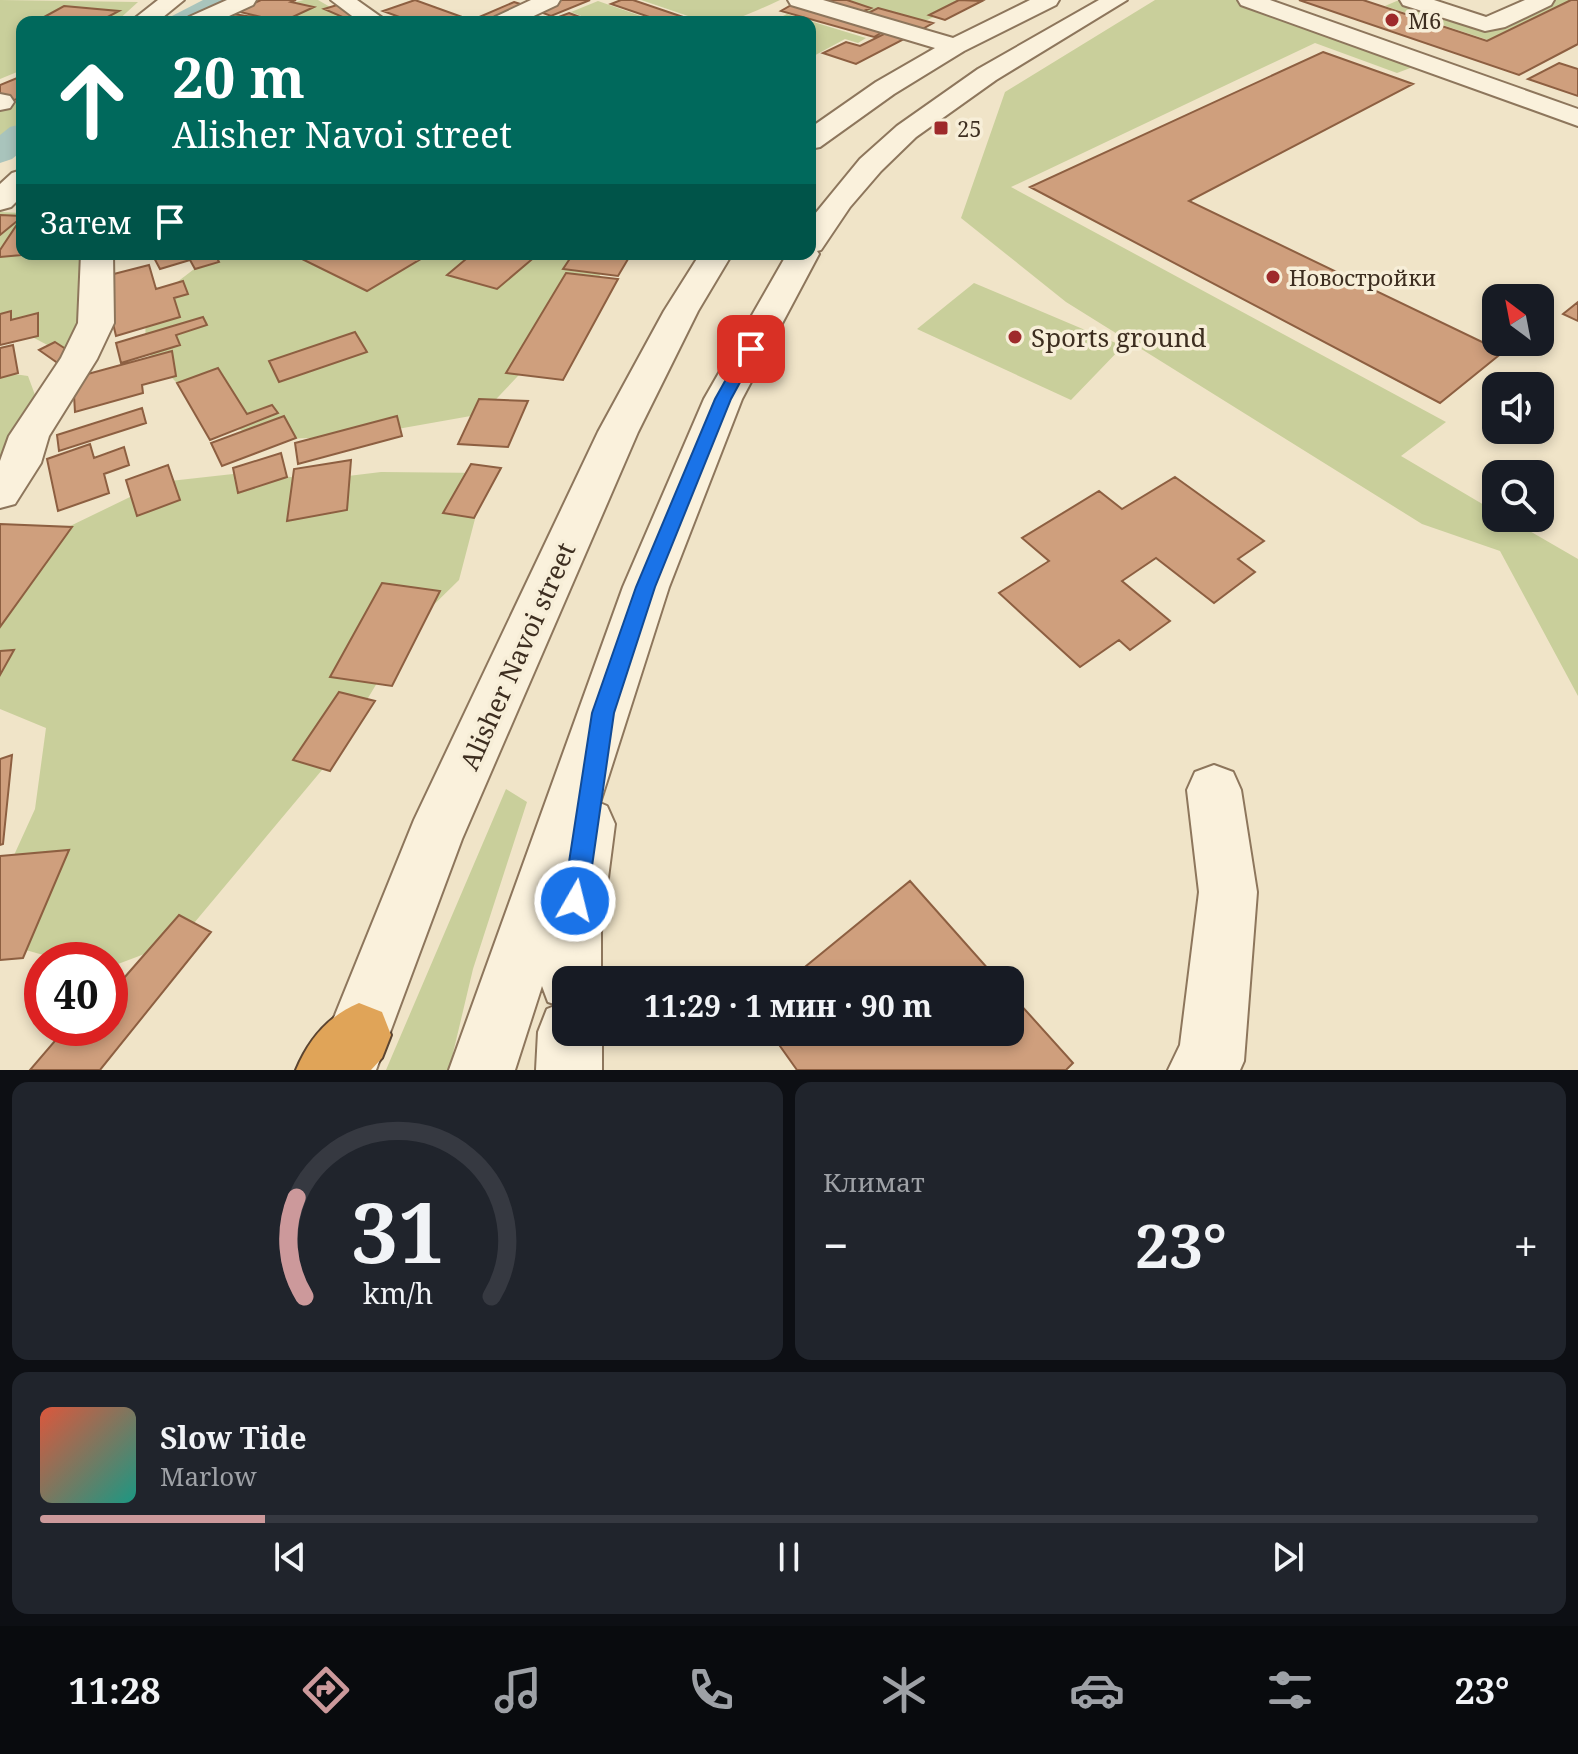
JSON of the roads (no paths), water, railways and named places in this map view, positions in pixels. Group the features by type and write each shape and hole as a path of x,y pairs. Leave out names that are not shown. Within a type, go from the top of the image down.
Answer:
{"street":[{"path":"150,16 173,0"},
{"path":"210,16 245,0"},
{"path":"342,0 367,16"},
{"path":"516,16 549,0"},
{"path":"799,0 955,46"},
{"path":"816,137 885,88 955,46 1048,0"},
{"path":"816,232 825,216 875,158 919,121 1001,65 1116,0"},
{"path":"1249,0 1578,118"},
{"path":"1411,0 1485,24 1497,22 1543,0"},
{"path":"0,204 16,186"},
{"path":"0,493 20,463 29,436 79,359 96,323 96,260"},
{"name":"Alisher Navoi street","path":"343,1058 434,839 618,432 681,311 712,260"},
{"path":"482,1070 646,587 723,399 800,260"},
{"path":"570,966 571,932 603,713"},
{"path":"1201,1070 1211,1061 1228,892 1214,790"},
{"path":"569,1070 570,1046"}],"waterway":[{"path":"193,16 224,0"},
{"path":"0,152 16,139"}],"place":[{"name":"М6","path":"1392,20"},
{"name":"25","path":"941,128"},
{"name":"Новостройки","path":"1273,277"},
{"name":"Sports ground","path":"1015,337"}]}
